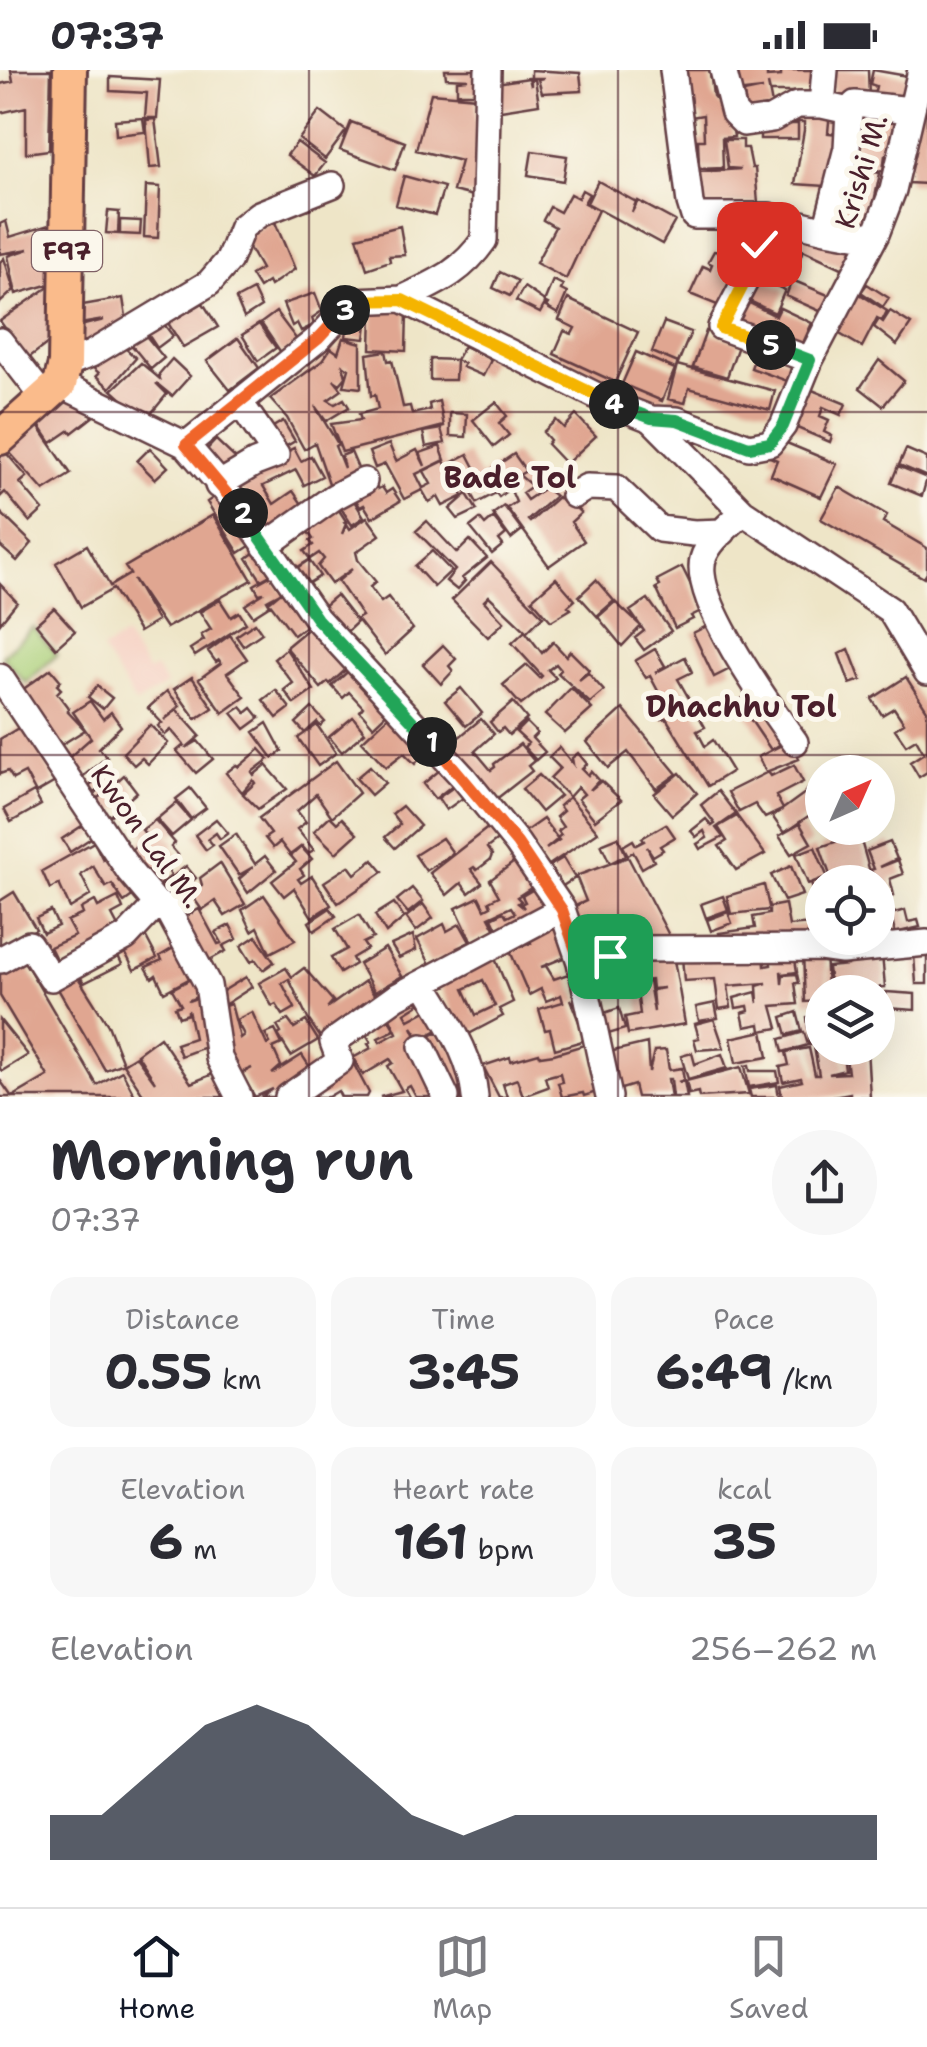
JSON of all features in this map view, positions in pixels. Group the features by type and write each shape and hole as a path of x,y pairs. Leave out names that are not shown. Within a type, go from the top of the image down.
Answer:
{"main road":[{"name":"F97","path":"57,382 70,70"},
{"path":"0,438 57,382"}],"street":[{"path":"186,445 319,338 353,301 402,300 469,262 484,240 488,70"},
{"path":"673,70 694,216 768,216 860,236 876,234"},
{"path":"723,70 734,113 744,122 772,118 797,104 848,112"},
{"path":"822,105 825,70"},
{"name":"Krishi M.","path":"651,418 677,420 749,447 770,443 783,426 810,360 876,234 893,190 921,70"},
{"path":"826,230 847,148 848,112 855,104 911,110"},
{"path":"57,382 92,354 209,283 229,260 242,227 259,214 332,185"},
{"path":"768,216 751,270 721,328 810,360"},
{"path":"402,300 615,405 651,418 743,512 890,610 927,672"},
{"path":"0,341 57,382 186,445 238,505 317,619 517,843 562,910 580,962 609,1097"},
{"path":"218,485 276,455 241,404"},
{"path":"264,546 364,480"},
{"path":"574,495 587,488 616,488 660,529 694,534 723,532"},
{"path":"743,512 705,553 701,569 712,608 746,670 795,742"},
{"name":"Kwon Lal M.","path":"0,678 130,872 157,904 166,908 208,985 219,1058 239,1097"},
{"path":"0,960 30,944 52,978 126,937 157,904"},
{"path":"288,1097 340,1062 333,1042 396,997 562,910"},
{"path":"580,962 638,950 820,948 842,952 927,944"},
{"path":"425,984 462,1048 474,1079 474,1097"},
{"path":"422,1047 446,1097"}],"shaded area":[{"path":"125,636 148,672 155,668 166,685 136,704 102,650"}],"green space":[{"path":"33,627 57,655 26,683 2,656"}],"building":[{"path":"11,70 51,70 49,150 26,153 26,107 0,113 0,84 13,81"},
{"path":"445,70 477,70 480,93 457,93 457,80 468,79 446,78"},
{"path":"531,70 580,73 582,91 542,93 538,79 544,78 531,78"},
{"path":"684,70 710,70 713,96 731,117 734,137 722,138 723,168 699,169 698,140 704,140 703,115 691,117"},
{"path":"732,70 767,70 767,77 781,76 781,70 817,70 818,92 770,92 768,84 773,110 746,113 744,93 763,89 735,92"},
{"path":"832,70 868,70 869,98 833,98"},
{"path":"873,70 907,76 902,102 874,95 876,86 870,84"},
{"path":"110,77 160,80 157,118 145,118 147,93 110,91"},
{"path":"529,78 531,86 535,79 539,104 501,110 496,83"},
{"path":"431,93 476,97 477,197 453,191 461,161 416,150"},
{"path":"796,107 830,110 828,133 838,134 826,186 795,184 804,130 804,122 795,122"},
{"path":"859,109 897,115 883,171 852,167"},
{"path":"920,109 927,109 927,184 908,183 910,145"},
{"path":"320,111 346,131 325,159 299,139"},
{"path":"143,118 145,132 116,135 115,120"},
{"path":"155,119 161,167 150,168 146,120"},
{"path":"351,122 405,142 395,170 340,150"},
{"path":"760,124 798,124 798,139 760,139"},
{"path":"724,140 743,140 743,148 748,148 755,168 758,203 700,207 698,172 741,169 728,168"},
{"path":"297,142 325,163 315,176 287,155"},
{"path":"532,151 567,156 563,181 528,175"},
{"path":"852,168 880,173 868,231 831,225"},
{"path":"404,176 444,187 435,215 396,205"},
{"path":"598,181 636,202 632,212 638,201 675,221 662,244 587,203"},
{"path":"146,186 160,187 158,238 144,237"},
{"path":"582,190 589,194 584,203 598,210 566,279 536,263 555,227 543,220 550,207 560,212 570,194 578,198"},
{"path":"108,211 119,212 118,234 106,233"},
{"path":"120,220 141,221 140,235 120,234"},
{"path":"274,220 295,269 270,286 268,282 259,288 251,275 261,269 243,237"},
{"path":"6,221 10,237 49,225 51,284 16,294 8,256 29,249 0,254 0,224"},
{"path":"400,226 405,255 389,256 390,261 367,269 357,237"},
{"path":"789,228 856,240 844,269 803,250 792,278 763,266 776,233 785,237"},
{"path":"727,230 753,241 722,307 690,294 703,266 710,269 712,264 708,262 714,251 721,252"},
{"path":"4,258 14,290 0,303 0,262"},
{"path":"500,272 518,281 510,296 493,288"},
{"path":"755,276 785,290 775,313 745,299"},
{"path":"553,280 563,285 561,290 567,293 558,314 544,302"},
{"path":"792,280 828,295 822,312 786,296"},
{"path":"867,284 889,298 883,307 861,292"},
{"path":"50,286 52,340 27,359 0,321"},
{"path":"524,287 543,300 540,313 516,301"},
{"path":"253,290 261,307 244,318 236,299"},
{"path":"315,293 322,311 312,318 314,325 301,331 297,323 292,326 283,304"},
{"path":"858,293 887,311 882,321 877,318 862,347 833,330"},
{"path":"123,298 127,324 82,345 80,326 104,320 80,324 77,306"},
{"path":"568,299 638,332 615,382 554,354 564,331 572,334 575,328 559,320"},
{"path":"743,300 776,316 780,308 812,323 799,352 773,339 778,327 763,324 757,336 731,324"},
{"path":"203,303 218,327 183,347 168,323"},
{"path":"372,309 407,310 406,351 371,349"},
{"path":"890,311 911,324 897,345 874,327"},
{"path":"276,312 300,344 282,354 261,323"},
{"path":"349,314 368,317 365,339 346,337"},
{"path":"664,322 691,332 678,363 652,352"},
{"path":"163,323 173,336 157,348 147,333"},
{"path":"259,324 276,348 258,361 242,335"},
{"path":"142,331 164,358 151,369 129,342"},
{"path":"706,331 739,343 727,377 693,367"},
{"path":"238,338 259,368 230,390 207,361"},
{"path":"343,338 361,343 361,388 344,386 349,369 343,365 346,377 340,384 334,380 342,390 328,400 335,404 344,399 349,407 326,421 315,406 338,444 335,446 344,468 341,456 351,452 363,480 332,492 315,443 304,449 287,418 270,399 322,361 331,348 338,353"},
{"path":"122,345 136,358 110,388 91,366 104,351 111,357"},
{"path":"464,346 491,360 483,376 456,360"},
{"path":"758,348 793,361 787,381 751,368"},
{"path":"386,351 388,361 392,360 403,407 410,406 412,414 430,410 429,404 439,401 444,426 342,452 331,424 361,420 359,414 378,409 375,395 371,396 367,354"},
{"path":"636,352 675,369 662,401 622,384"},
{"path":"172,359 190,376 172,396 156,383 167,394 149,416 136,406 133,409 112,390 141,363 160,379 159,374"},
{"path":"430,359 456,360 455,380 430,380"},
{"path":"879,360 904,381 883,406 860,388"},
{"path":"677,365 775,391 770,410 689,388 685,403 668,399"},
{"path":"805,387 846,404 841,415 823,407 820,416 829,420 824,432 832,436 830,442 790,425"},
{"path":"73,396 84,401 95,415 51,443 37,422"},
{"path":"496,402 507,416 499,423 509,435 494,447 473,420"},
{"path":"450,413 467,414 466,437 450,436"},
{"path":"576,415 596,436 566,464 547,444 550,440 543,432 556,420 564,428"},
{"path":"283,421 295,441 278,451 265,432"},
{"path":"36,423 71,474 44,491 3,445"},
{"path":"441,429 445,443 426,447 423,432"},
{"path":"777,439 837,464 821,497 771,475 777,460 770,457"},
{"path":"216,440 236,459 220,476 200,457"},
{"path":"389,444 396,461 417,450 425,466 420,453 440,446 445,460 416,474 423,488 431,484 424,471 444,461 463,496 443,506 438,497 429,502 422,490 404,499 385,464 375,468 369,452"},
{"path":"0,446 27,477 20,483 43,510 30,522 5,492 0,497"},
{"path":"150,448 168,467 155,479 137,461"},
{"path":"294,448 301,461 311,456 322,476 304,485 296,470 263,486 274,504 293,491 306,510 269,539 239,486 250,466 257,477 253,468"},
{"path":"906,449 927,458 927,477 899,465"},
{"path":"468,454 480,477 514,454 526,471 519,475 532,486 522,493 527,500 545,488 555,496 528,520 558,497 564,504 568,500 581,513 571,522 584,541 549,566 507,508 516,502 510,488 499,497 496,493 477,503 470,490 491,478 464,491 449,464"},
{"path":"898,466 927,478 922,496 891,483"},
{"path":"372,478 378,489 382,487 386,493 392,489 400,501 372,518 350,490"},
{"path":"839,487 887,515 883,522 927,548 924,578 821,519"},
{"path":"348,491 364,517 352,525 335,499"},
{"path":"220,493 253,544 239,553 207,502"},
{"path":"467,494 477,510 458,519 450,509"},
{"path":"333,501 346,521 343,523 347,521 342,534 347,524 350,529 367,517 380,535 356,552 358,560 376,582 370,587 381,602 388,597 413,629 385,655 357,619 362,616 338,581 352,569 331,584 318,566 324,559 319,553 310,559 304,551 313,545 313,539 302,524"},
{"path":"504,506 522,530 511,539 493,514"},
{"path":"0,512 32,543 17,561 0,546"},
{"path":"213,515 252,580 166,628 133,579 157,621 139,632 113,589 81,607 56,563 87,545 110,586 130,574 125,567"},
{"path":"493,518 506,534 499,540 503,545 492,554 470,527 480,519 485,525"},
{"path":"427,521 457,553 470,540 487,558 462,578 465,581 457,590 446,581 455,570 416,531"},
{"path":"432,551 451,571 434,587 415,566"},
{"path":"255,552 270,575 261,580 247,558"},
{"path":"309,560 320,576 302,587 292,571"},
{"path":"491,562 543,616 527,632 489,596 484,601 504,622 488,637 452,600"},
{"path":"682,567 703,610 675,628 656,588 660,586 657,580"},
{"path":"272,575 282,592 267,600 270,605 253,616 245,605 264,593 259,594 254,585"},
{"path":"556,578 575,600 568,606 571,609 551,621 532,599"},
{"path":"596,580 614,601 597,616 579,596"},
{"path":"0,584 17,602 0,623"},
{"path":"287,587 312,621 294,635 269,602"},
{"path":"336,595 357,622 341,637 321,608"},
{"path":"648,599 671,631 644,650 635,638 644,631 630,611"},
{"path":"220,600 231,617 239,612 246,623 195,656 190,649 204,640 201,635 211,629 200,612"},
{"path":"615,602 641,626 622,646 598,617"},
{"path":"54,608 75,631 56,648 36,624"},
{"path":"255,623 262,633 243,646 236,636"},
{"path":"315,623 351,665 321,688 286,647"},
{"path":"711,624 732,668 714,677 693,633"},
{"path":"525,631 542,653 553,642 566,656 570,651 589,670 579,680 588,673 604,691 590,703 558,673 561,670 556,664 548,670 556,678 521,705 503,685 527,665 542,676 512,643"},
{"path":"230,635 247,659 227,673 245,697 223,713 199,679 221,663 208,651"},
{"path":"443,645 456,659 449,666 453,671 441,684 423,664"},
{"path":"286,649 314,690 294,704 284,690 293,683 274,659"},
{"path":"655,649 665,666 655,673 685,657 692,672 678,679 705,727 697,731 705,746 713,740 732,771 708,786 666,718 662,719 650,695 658,691 635,661"},
{"path":"849,649 861,680 850,684 839,654"},
{"path":"355,665 396,704 373,726 349,692 343,698 332,686"},
{"path":"51,669 61,681 57,693 67,711 85,730 56,748 18,693"},
{"path":"192,677 213,708 196,719 174,689"},
{"path":"906,677 927,710 927,772 919,777 910,762 924,753 916,739 906,745 895,729 904,723 894,708 882,715 872,699"},
{"path":"97,686 112,698 103,709 88,697"},
{"path":"461,688 482,713 466,726 445,701"},
{"path":"571,688 592,709 565,733 545,715"},
{"path":"276,690 290,708 277,718 263,700"},
{"path":"167,691 180,706 164,720 177,710 200,736 186,748 198,741 213,759 196,773 177,751 184,745 171,730 165,735 158,726 162,723 148,708"},
{"path":"754,691 787,740 771,750 738,701"},
{"path":"90,701 103,719 111,712 121,726 99,748 107,757 76,782 66,760 91,738 73,712"},
{"path":"513,702 527,719 509,735 503,728 498,732 490,722"},
{"path":"241,707 246,713 252,708 260,718 245,729 232,713"},
{"path":"312,708 325,722 320,726 317,722 305,733 296,723"},
{"path":"397,708 429,748 415,764 404,753 386,767 362,741"},
{"path":"623,709 677,774 656,789 628,752 608,768 587,742"},
{"path":"353,717 365,732 342,752 329,737"},
{"path":"481,719 494,734 475,751 491,770 520,744 534,761 528,766 532,771 495,800 446,748"},
{"path":"526,722 537,733 532,738 545,752 536,760 524,747 528,743 516,732"},
{"path":"267,723 282,751 273,758 254,732"},
{"path":"25,724 55,782 36,793 25,773 13,779 8,771 0,774 0,739"},
{"path":"150,725 168,743 148,764 142,758 134,765 123,753"},
{"path":"317,725 336,753 318,766 298,738"},
{"path":"790,741 799,759 766,772 758,757"},
{"path":"559,747 573,764 572,758 578,753 587,764 582,769 588,775 591,771 599,780 590,790 601,781 621,800 595,820 578,799 584,794 578,787 569,797 550,778 560,768 549,757"},
{"path":"260,749 269,759 252,772 254,775 266,765 287,789 258,809 243,794 255,783 253,780 242,792 226,773"},
{"path":"336,761 359,793 332,817 316,794 297,811 306,822 297,829 314,850 308,853 302,846 290,855 280,842 273,848 265,838 271,834 259,818"},
{"path":"446,765 458,781 435,799 423,784"},
{"path":"794,765 803,782 776,796 783,809 805,793 805,818 784,833 772,816 782,810 765,818 755,804 739,812 728,792 768,772 771,776"},
{"path":"370,766 385,783 371,795 356,778"},
{"path":"108,770 114,778 88,798 83,792"},
{"path":"680,773 697,793 672,815 654,794"},
{"path":"124,775 137,792 104,821 90,805"},
{"path":"539,775 560,796 541,812 522,789"},
{"path":"462,781 470,793 446,810 438,798"},
{"path":"190,788 206,808 191,819 176,799"},
{"path":"718,791 736,814 716,828 723,837 700,849 697,844 707,838 704,831 696,837 691,831 706,819 712,826 715,824 701,805"},
{"path":"34,792 41,805 11,822 4,809"},
{"path":"569,797 598,832 546,867 523,833 543,819 557,838 563,827 556,817 563,811 559,806"},
{"path":"176,803 191,820 172,836 157,819"},
{"path":"402,806 420,826 395,848 385,837 400,824 392,814"},
{"path":"330,816 337,823 342,818 357,834 336,853 314,831"},
{"path":"737,816 765,854 736,870 719,846 727,841 718,827"},
{"path":"216,819 228,833 220,839 216,833 208,839 213,845 206,850 195,835"},
{"path":"155,820 175,843 171,847 178,855 166,866 171,876 155,889 127,854 147,836 142,830"},
{"path":"88,822 97,834 70,852 62,839"},
{"path":"494,823 504,835 487,848 492,855 490,860 477,870 471,869 482,883 469,893 461,883 447,895 430,873"},
{"path":"666,824 675,837 653,856 647,847 654,861 642,868 633,852 628,855 623,846 633,840 636,845 644,841 642,838"},
{"path":"800,824 807,845 791,854 779,836"},
{"path":"236,834 255,864 265,856 276,870 248,893 239,879 253,867 239,875 219,846"},
{"path":"618,837 626,855 610,863 601,844"},
{"path":"442,838 453,853 426,871 415,855"},
{"path":"94,842 103,860 113,853 138,892 124,902 112,884 106,887 93,866 81,875 91,895 70,908 59,884 50,889 42,871"},
{"path":"862,845 868,865 826,865 820,847"},
{"path":"891,845 897,859 872,865 867,851"},
{"path":"301,847 312,859 300,869 304,875 298,879 301,883 312,876 331,905 312,917 294,888 284,896 272,881 296,862 291,856"},
{"path":"815,847 822,865 805,865 805,876 796,854"},
{"path":"521,857 540,882 517,897 521,901 518,903 524,908 522,896 539,886 554,910 502,939 492,918 504,912 507,917 515,913 511,907 489,917 496,930 472,942 456,908 479,897 485,909 491,906 489,901 499,896 490,880"},
{"path":"628,857 672,941 604,945 594,919 579,926 571,908 586,901 576,876"},
{"path":"563,858 575,878 561,887 548,867"},
{"path":"373,860 383,872 338,903 324,882 349,866 355,874"},
{"path":"898,860 903,874 895,877 895,865 885,865"},
{"path":"220,863 245,904 225,916 215,901 202,910 190,893 202,885 200,878"},
{"path":"186,866 196,878 166,903 156,890"},
{"path":"791,866 802,895 784,901 771,875"},
{"path":"764,885 769,907 785,904 789,926 805,925 805,945 794,946 792,935 722,951 719,933 755,928 753,917 769,914 769,910 731,914 727,896"},
{"path":"412,888 423,901 408,913 397,900"},
{"path":"14,892 36,929 0,947 0,901"},
{"path":"264,895 295,940 270,953 258,927 252,931 242,910"},
{"path":"723,896 728,910 706,918 701,904"},
{"path":"118,897 123,909 112,915 123,936 60,967 50,947 75,936 67,921 83,914 81,909 95,901 98,907"},
{"path":"394,903 404,918 386,933 375,915"},
{"path":"423,904 433,918 416,931 406,917"},
{"path":"330,908 336,916 314,931 309,922"},
{"path":"199,909 218,944 222,943 216,932 230,925 237,939 223,946 226,951 200,965 177,922"},
{"path":"905,910 908,922 918,920 920,927 895,933 895,913"},
{"path":"51,911 58,926 43,933 36,918"},
{"path":"728,912 732,923 711,931 707,920"},
{"path":"558,913 568,956 541,967 546,966 554,979 568,974 579,1002 574,1004 570,999 586,1040 555,1049 539,1009 563,1002 561,995 546,1001 541,989 529,995 510,951 531,943 528,935"},
{"path":"359,915 373,938 363,943 367,949 352,958 355,964 340,973 331,958 347,949 335,929"},
{"path":"444,924 447,931 460,924 470,942 457,948 464,960 449,968 443,957 430,964 417,939"},
{"path":"413,935 416,950 399,958 391,945"},
{"path":"256,936 274,962 263,970 255,959 251,962 241,946"},
{"path":"146,937 157,958 134,970 123,948"},
{"path":"182,943 200,973 164,992 156,975 152,978 146,967 162,960 160,956"},
{"path":"114,948 122,964 84,983 76,969"},
{"path":"385,948 402,976 375,992 359,964"},
{"path":"19,952 97,1085 122,1071 134,1094 12,1097 48,1076 0,996 0,964"},
{"path":"764,952 765,966 771,965 770,953 795,959 797,972 781,971 782,984 783,975 797,974 798,1004 772,1006 778,1028 761,1031 760,1024 745,1027 742,1013 749,1011 748,1006 736,1008 734,998 756,992 758,1003 757,986 767,983 728,986 731,1007 719,1009 715,979 684,981 682,957"},
{"path":"803,953 825,955 826,975 805,975 805,1002"},
{"path":"623,954 626,965 619,966 625,968 629,984 590,994 582,963"},
{"path":"673,954 685,1024 628,1034 625,1017 640,1014 636,984 649,982 654,1012 652,990 664,988 652,989 651,980 640,981 638,962 630,963"},
{"path":"927,954 927,984 916,984 914,955"},
{"path":"882,955 884,975 829,975 828,967 847,965 847,957"},
{"path":"494,956 513,1002 499,1009 503,1016 465,1036 438,983","holes":["483,980 495,1006 476,1015 464,989"]},
{"path":"286,968 292,977 304,968 333,1001 327,1008 365,981 380,1004 325,1044 289,979 282,983 295,1008 283,1015 276,1004 272,1006 259,983"},
{"path":"74,971 108,1025 123,1063 105,1070 54,982"},
{"path":"200,974 209,991 188,1001 205,995 216,1043 181,1056 176,1044 194,1038 188,1010 188,1014 179,1017 175,1007 181,1005 172,989"},
{"path":"246,977 252,987 221,1007 215,996"},
{"path":"418,990 424,1001 405,1013 409,1020 428,1010 439,1029 420,1039 412,1027 443,1097 416,1097 410,1086 405,1089 410,1097 380,1097 402,1091 388,1066 393,1063 390,1059 363,1075 353,1058 371,1048 371,1042 360,1024 384,1011 395,1030 378,1038 380,1042 397,1033 389,1016 403,1008 399,1001"},
{"path":"895,993 915,994 915,1010 895,1009"},
{"path":"715,1003 718,1018 699,1021 696,1007"},
{"path":"231,1004 240,1038 244,1035 236,1020 252,1012 267,1045 270,1043 265,1034 275,1030 282,1044 273,1048 281,1066 272,1074 302,1055 315,1075 351,1059 369,1093 367,1097 341,1097 338,1091 328,1097 262,1097 273,1089 255,1097 241,1074 252,1068 231,1077 214,1009"},
{"path":"619,1008 625,1029 602,1036 595,1016"},
{"path":"797,1012 802,1031 787,1035 782,1017"},
{"path":"714,1019 724,1048 697,1050 695,1024"},
{"path":"0,1020 28,1055 2,1071 0,1069"},
{"path":"288,1020 294,1028 306,1021 318,1040 291,1056 277,1026"},
{"path":"763,1031 768,1057 736,1063 731,1038"},
{"path":"438,1032 446,1046 450,1043 471,1081 451,1092 422,1040"},
{"path":"804,1032 805,1046 783,1052 780,1039"},
{"path":"160,1037 191,1083 223,1070 233,1092 221,1097 145,1097 123,1064 136,1056 155,1082 137,1054"},
{"path":"647,1043 649,1072 654,1051 666,1050 669,1070 682,1068 684,1080 678,1082 684,1081 687,1097 673,1097 671,1079 671,1097 637,1097 634,1085 615,1091 605,1053"},
{"path":"587,1044 600,1091 584,1096 583,1093 562,1097 560,1073 545,1077 548,1087 523,1096 517,1079 503,1084 507,1097 499,1097 483,1066 510,1057 511,1061 539,1053 554,1054"},
{"path":"805,1049 805,1065 813,1065 815,1075 819,1075 817,1065 844,1065 845,1070 829,1074 848,1073 847,1065 868,1065 870,1097 850,1097 850,1093 782,1097 780,1086 802,1081 801,1078 783,1082 780,1067 789,1065 786,1052"},
{"path":"692,1053 695,1064 722,1054 727,1068 688,1079 681,1056"},
{"path":"749,1065 750,1071 777,1071 779,1082 749,1087 745,1066"},
{"path":"741,1067 749,1094 689,1094 686,1081"},
{"path":"0,1080 12,1097 0,1097"},
{"path":"777,1085 779,1097 751,1097 749,1089"},
{"path":"464,1088 468,1097 443,1097"}],"district":[{"name":"Bade Tol","path":"510,477"},
{"name":"Dhachhu Tol","path":"741,706"}],"route":[{"path":"610,956 580,962 562,910 517,843 463,777 317,619 238,505 186,445 319,338 353,301 381,298 402,300 481,336 615,405 651,418 677,420 749,447 770,443 783,426 810,360 721,328 751,270 759,244"}]}
